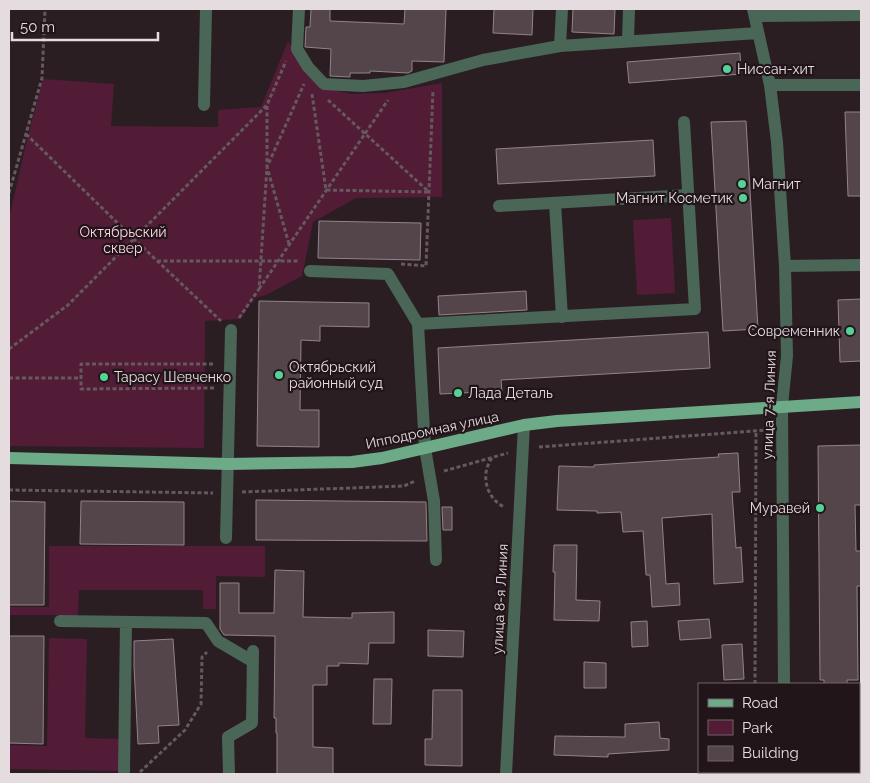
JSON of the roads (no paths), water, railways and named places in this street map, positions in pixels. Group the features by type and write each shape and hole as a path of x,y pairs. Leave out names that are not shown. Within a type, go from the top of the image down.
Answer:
{"main road":[{"name":"Ипподромная улица","path":"9,458 229,464 352,462 382,458 524,425 557,420 861,402"}],"street":[{"path":"204,105 206,9"},
{"path":"299,9 297,49 308,67 324,84 364,86 400,83 483,60 560,46 628,40 758,33"},
{"path":"560,46 562,9"},
{"path":"628,40 629,9"},
{"path":"754,12 861,15"},
{"name":"улица 7-я Линия","path":"754,12 770,85 777,142 785,266 787,356 782,406 784,683"},
{"path":"770,85 861,85"},
{"path":"418,324 695,309 684,122"},
{"path":"499,206 688,195"},
{"path":"555,203 562,317"},
{"path":"785,266 861,265"},
{"path":"306,266 388,274 418,324 425,448 434,501 436,560"},
{"path":"226,538 231,330"},
{"name":"улица 8-я Линия","path":"506,774 524,425"},
{"path":"60,621 206,623 218,641 253,656 252,723 228,737 228,774"},
{"path":"124,771 126,622"}],"place":[{"name":"Ниссан-хит","path":"727,69"},
{"name":"Магнит","path":"742,184"},
{"name":"Магнит Косметик","path":"743,198"},
{"name":"Современник","path":"850,331"},
{"name":"Октябрьский районный суд","path":"279,375"},
{"name":"Тарасу Шевченко","path":"104,377"},
{"name":"Лада Деталь","path":"458,393"},
{"name":"Муравей","path":"820,508"}],"park label":[{"name":"Октябрьский сквер","path":"123,240"}]}
